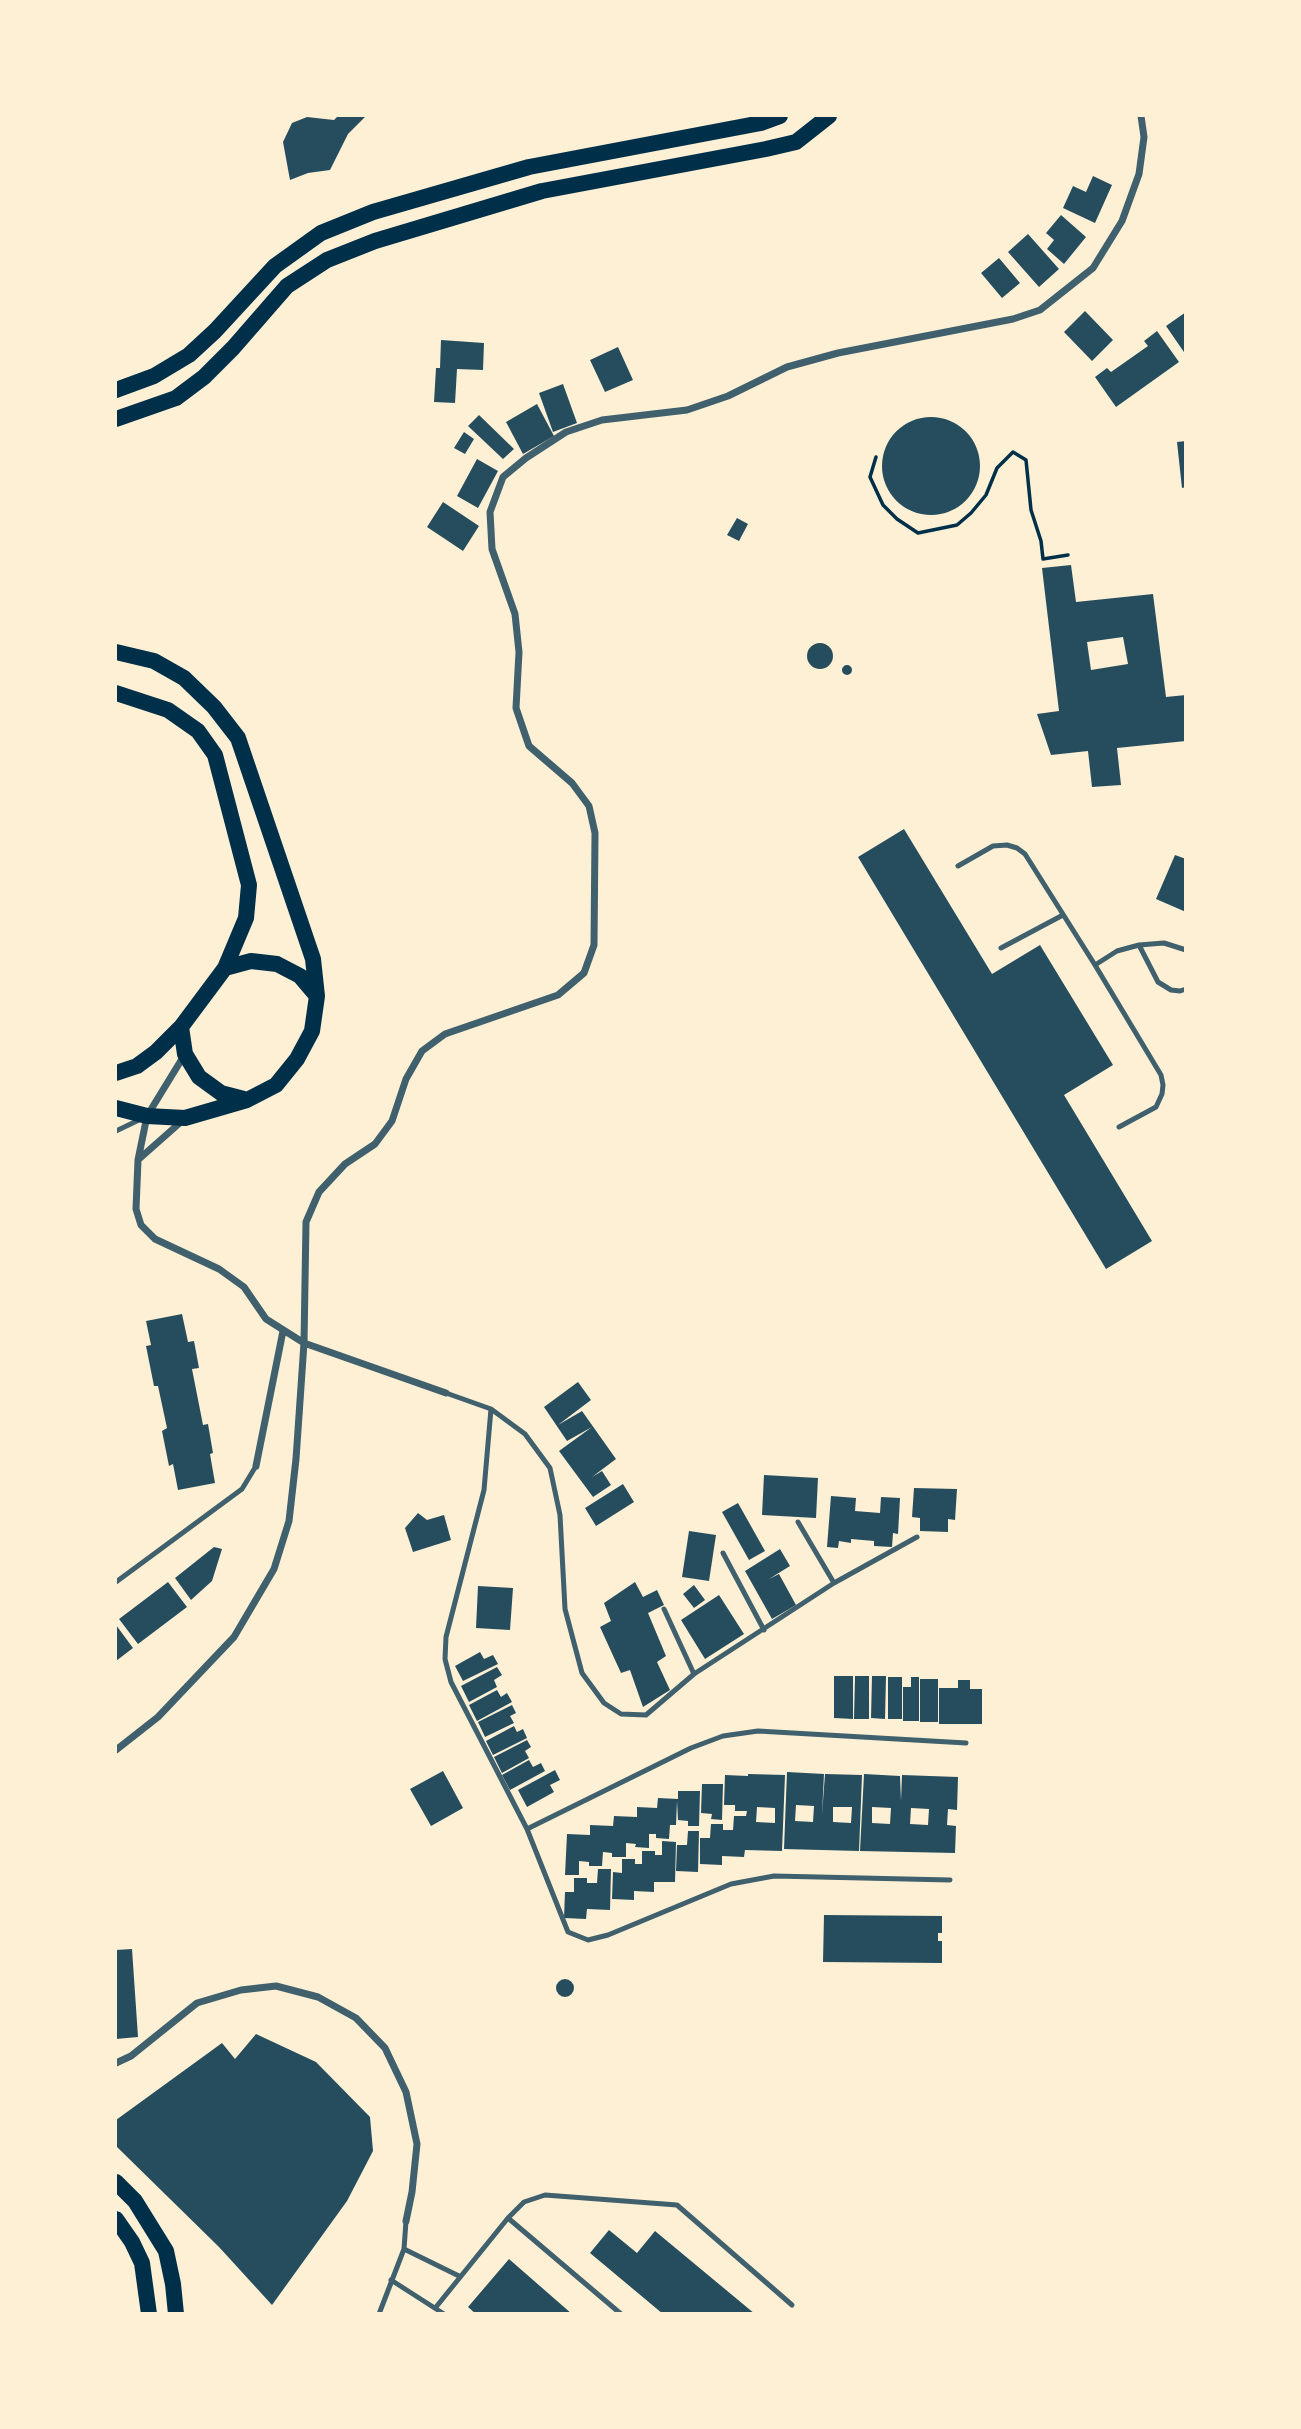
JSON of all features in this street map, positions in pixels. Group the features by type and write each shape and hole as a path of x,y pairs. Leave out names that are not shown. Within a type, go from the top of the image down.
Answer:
{"main road":[{"path":"116,390 154,376 189,355 275,266 321,233 373,212 529,167 761,124 780,116"},
{"path":"116,419 176,398 204,377 287,286 327,260 375,241 542,191 796,142 829,116"},
{"path":"116,652 154,661 184,678 214,707 238,738 313,959 317,996 312,1031 297,1059 275,1085 247,1100 185,1118 148,1116 116,1108"},
{"path":"116,693 168,710 198,731 215,755 249,885 246,918 225,968 181,1027 156,1052 137,1066 116,1073"},
{"path":"225,968 251,961 277,964 300,976 317,996"},
{"path":"181,1027 185,1054 199,1077 221,1093 247,1100"},
{"path":"116,2182 135,2202 166,2251 176,2314"},
{"path":"116,2219 142,2263 149,2314"}],"street":[{"path":"116,1749 158,1717 234,1637 274,1569 289,1521 304,1343 306,1222 319,1192 345,1164 375,1144 392,1121 406,1079 422,1051 445,1034 558,995 584,973 594,945 595,833 589,806 572,783 529,746 516,708 519,652 515,614 492,549 490,512 503,477 566,432 602,420 687,410 729,396 786,367 838,353 1013,319 1040,310 1093,268 1122,221 1139,174 1144,137 1141,116"},
{"path":"185,1054 148,1116 138,1160 136,1209 141,1225 155,1239 219,1269 244,1287 266,1319 304,1343 446,1393"},
{"path":"138,1160 185,1118"},
{"path":"256,1466 283,1331"},
{"path":"116,2063 131,2056 197,2003 240,1990 276,1986 328,2002 356,2018 385,2048 406,2092 417,2144 406,2221"}],"lane":[{"path":"958,866 993,846 1007,845 1017,848 1025,854 1095,965 1161,1075 1163,1085 1156,1107 1119,1127"},
{"path":"1002,948 1063,915"},
{"path":"1095,965 1117,951 1139,945 1164,943 1185,950"},
{"path":"1139,945 1158,982 1171,990 1185,989"},
{"path":"116,1130 148,1116"},
{"path":"446,1393 491,1409 525,1434 550,1468 560,1515 565,1609 582,1673 604,1703 621,1714 646,1715 694,1674 834,1583 917,1538"},
{"path":"491,1409 484,1490 446,1637 445,1659 451,1682 527,1829 568,1932 588,1940 608,1935 731,1884 774,1876 950,1880"},
{"path":"116,1581 242,1489 256,1466"},
{"path":"798,1522 834,1583"},
{"path":"723,1553 764,1630"},
{"path":"664,1609 694,1674"},
{"path":"527,1829 691,1748 723,1736 758,1731 967,1742"},
{"path":"436,2307 508,2218 524,2202 545,2195 677,2206 792,2305"},
{"path":"508,2218 621,2314"},
{"path":"379,2314 404,2249 406,2221"},
{"path":"404,2249 459,2276"},
{"path":"391,2280 444,2314"}],"path":[{"path":"876,457 870,477 883,505 897,519 918,533 957,525 986,495 997,468 1013,452 1026,460 1031,510 1041,541 1043,559 1068,555"}],"building":[{"path":"338,116 366,116 348,134 330,170 308,173 290,180 283,142 292,123 307,117 334,120"},
{"path":"1093,176 1112,185 1095,223 1063,208 1073,186 1086,192"},
{"path":"1061,215 1086,237 1064,264 1047,249 1054,240 1046,233"},
{"path":"1028,234 1059,269 1039,287 1008,252"},
{"path":"999,258 1020,283 1002,298 981,273"},
{"path":"1085,311 1113,340 1092,361 1064,332"},
{"path":"1186,312 1186,355 1166,326"},
{"path":"1157,331 1179,362 1116,407 1095,377 1107,368 1111,372 1148,346 1144,341"},
{"path":"441,340 484,343 483,370 457,369 455,403 434,402 436,368 440,368"},
{"path":"618,347 633,380 605,392 590,360"},
{"path":"563,384 577,423 553,432 539,393"},
{"path":"537,404 554,436 523,454 506,422"},
{"path":"479,415 514,449 503,459 468,426"},
{"path":"931,417 958,425 972,439 980,466 972,493 958,507 931,515 904,507 890,493 882,466 890,439 904,425"},
{"path":"464,432 474,439 465,454 454,448"},
{"path":"1186,441 1186,487 1182,488 1177,442"},
{"path":"477,459 498,471 478,508 457,496"},
{"path":"443,502 479,526 463,551 427,527"},
{"path":"737,518 748,524 739,541 727,535"},
{"path":"1071,565 1076,602 1153,594 1166,697 1186,695 1186,741 1117,748 1121,785 1092,787 1088,751 1051,755 1037,714 1059,711 1042,568","holes":["1123,637 1128,664 1091,670 1087,642"]},
{"path":"820,643 829,647 833,656 829,665 820,669 811,665 807,656 811,647"},
{"path":"847,665 851,666 851,674 847,675 843,674 842,670 843,666"},
{"path":"904,829 992,974 1040,945 1113,1065 1064,1095 1152,1241 1106,1269 858,857"},
{"path":"1175,855 1186,859 1186,912 1156,899"},
{"path":"182,1314 188,1342 194,1341 199,1368 192,1369 203,1425 208,1424 215,1483 178,1490 173,1464 169,1466 162,1431 167,1428 158,1386 154,1386 146,1346 151,1345 146,1321"},
{"path":"578,1382 591,1400 558,1425 582,1411 616,1459 592,1477 602,1471 611,1485 593,1497 559,1451 592,1427 567,1441 544,1407"},
{"path":"764,1475 818,1478 816,1518 762,1515"},
{"path":"623,1484 634,1502 596,1526 585,1508"},
{"path":"914,1488 957,1489 955,1520 948,1519 948,1532 920,1531 920,1518 912,1517"},
{"path":"831,1496 856,1498 855,1511 880,1513 881,1497 900,1498 898,1534 893,1533 892,1547 874,1546 874,1541 851,1539 851,1543 839,1541 838,1548 827,1547"},
{"path":"738,1503 765,1551 749,1560 722,1512"},
{"path":"418,1513 427,1520 444,1515 451,1540 413,1552 405,1528"},
{"path":"689,1531 716,1535 709,1581 682,1577"},
{"path":"214,1547 222,1549 212,1581 191,1600 175,1578"},
{"path":"780,1549 790,1566 769,1579 779,1574 796,1605 772,1619 745,1571"},
{"path":"168,1582 187,1607 138,1644 119,1619"},
{"path":"635,1582 643,1597 657,1590 664,1605 648,1613 666,1656 657,1662 670,1690 643,1707 630,1670 621,1673 600,1627 611,1621 604,1603"},
{"path":"694,1585 705,1600 694,1608 683,1594"},
{"path":"478,1586 513,1588 510,1630 476,1628"},
{"path":"719,1595 744,1634 705,1659 681,1620"},
{"path":"116,1625 133,1648 116,1661"},
{"path":"480,1652 484,1659 493,1655 498,1664 463,1681 455,1666"},
{"path":"497,1667 502,1675 494,1680 497,1687 469,1702 461,1686"},
{"path":"834,1676 853,1676 853,1719 834,1718"},
{"path":"855,1676 869,1676 869,1719 854,1719"},
{"path":"872,1676 886,1676 885,1719 871,1718"},
{"path":"888,1677 902,1677 902,1719 888,1719"},
{"path":"911,1677 919,1677 919,1721 903,1721 903,1687 911,1687"},
{"path":"920,1679 938,1679 938,1722 920,1722"},
{"path":"958,1680 970,1680 970,1689 982,1689 982,1724 939,1724 939,1688 958,1688"},
{"path":"497,1690 501,1697 507,1693 512,1702 477,1721 469,1705"},
{"path":"512,1705 516,1713 510,1716 514,1723 485,1737 478,1722"},
{"path":"514,1726 517,1732 523,1729 527,1738 493,1755 486,1741"},
{"path":"527,1740 531,1747 525,1751 529,1758 502,1773 494,1757"},
{"path":"529,1760 533,1767 541,1763 545,1771 510,1790 502,1775"},
{"path":"555,1770 560,1780 550,1785 554,1792 527,1807 518,1790"},
{"path":"443,1771 463,1808 431,1826 410,1789"},
{"path":"787,1772 824,1774 822,1815 825,1774 862,1775 859,1851 784,1849","holes":["796,1805 814,1806 813,1822 795,1821","833,1807 852,1807 851,1823 833,1822"]},
{"path":"864,1774 900,1776 901,1801 902,1775 958,1777 957,1810 948,1809 947,1825 956,1826 955,1853 860,1851","holes":["872,1807 891,1808 890,1824 872,1823","911,1808 929,1809 928,1825 910,1824"]},
{"path":"725,1775 785,1775 782,1851 745,1850 744,1857 722,1856 722,1865 700,1864 700,1838 710,1838 711,1824 723,1824 723,1830 733,1830 734,1816 746,1816 747,1811 735,1811 735,1805 724,1805","holes":["757,1807 775,1808 775,1823 756,1822"]},
{"path":"702,1784 723,1784 722,1820 711,1819 712,1814 701,1813"},
{"path":"678,1791 700,1791 699,1826 688,1826 688,1821 678,1820 677,1801 676,1825 670,1825 669,1839 656,1838 656,1834 649,1834 649,1848 626,1843 626,1857 612,1857 612,1853 603,1852 602,1866 589,1866 589,1862 579,1861 579,1875 565,1875 567,1834 590,1835 590,1825 613,1826 614,1816 637,1817 637,1807 657,1808 658,1798 678,1799"},
{"path":"688,1831 699,1831 698,1872 676,1871 677,1845 687,1845"},
{"path":"662,1841 676,1842 675,1882 654,1882 654,1892 634,1891 634,1900 612,1899 613,1872 622,1873 622,1859 635,1859 635,1864 642,1864 642,1851 655,1851 655,1855 662,1855"},
{"path":"598,1869 611,1869 610,1910 587,1909 586,1919 564,1918 565,1892 574,1892 574,1878 587,1878 587,1883 597,1883"},
{"path":"824,1915 942,1916 942,1933 938,1933 938,1941 942,1941 942,1963 823,1962"},
{"path":"132,1949 138,2037 116,2039 116,1950"},
{"path":"565,1979 571,1982 574,1988 571,1994 565,1997 559,1994 556,1988 559,1982"},
{"path":"256,2034 316,2062 370,2117 373,2151 347,2201 272,2305 219,2247 116,2146 116,2120 222,2043 235,2059"},
{"path":"609,2230 637,2253 655,2231 755,2314 663,2314 590,2253"},
{"path":"509,2259 572,2314 476,2314 468,2307"}]}
